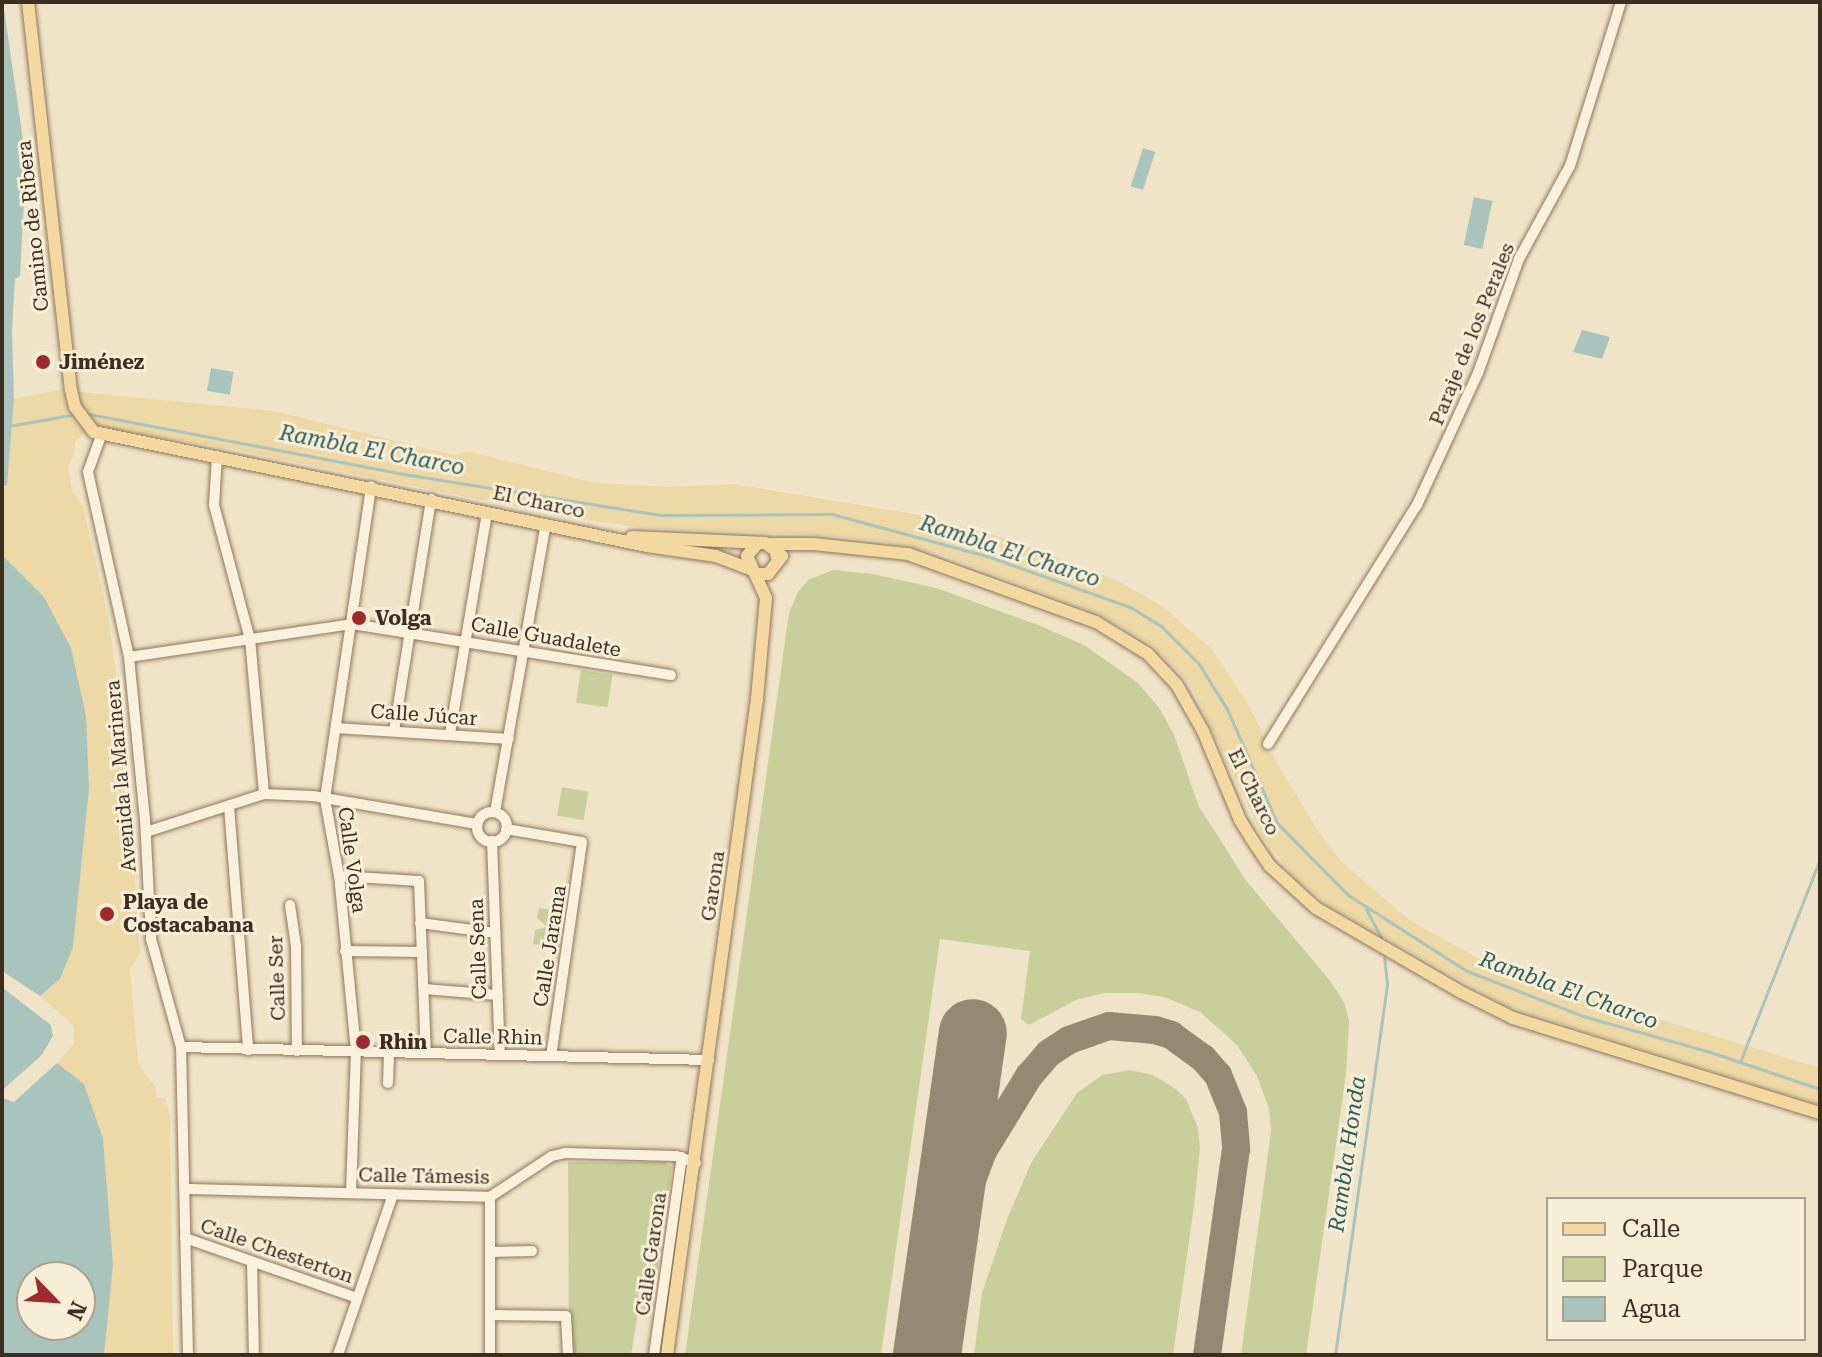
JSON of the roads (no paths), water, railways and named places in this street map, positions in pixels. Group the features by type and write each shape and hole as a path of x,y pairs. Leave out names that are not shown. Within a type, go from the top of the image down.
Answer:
{"main road":[{"name":"Camino de Ribera","path":"28,2 71,390 83,421 101,436"},
{"name":"El Charco","path":"101,436 371,486 605,536 716,556 752,571"},
{"name":"El Charco","path":"605,536 803,545 908,554 1096,622 1148,654 1177,685 1203,731 1240,820 1270,866 1316,908 1461,992 1513,1018 1820,1113"},
{"path":"766,613 763,588 752,571 748,552 763,544 778,562"},
{"path":"752,571 768,574 778,562 803,545"},
{"name":"Garona","path":"667,1355 745,804 766,613 778,562"}],"street":[{"name":"Paraje de los Perales","path":"1268,744 1423,492 1478,373 1519,259 1570,166 1621,2"},
{"name":"Avenida la Marinera","path":"101,436 88,472 129,657 146,832 153,951 181,1047 188,1355"},
{"path":"217,456 214,505 250,639 264,794"},
{"name":"Calle Volga","path":"351,1193 356,1051 339,876 325,799 371,486"},
{"path":"394,731 431,499"},
{"path":"450,734 487,512"},
{"path":"495,812 546,524"},
{"name":"Calle Guadalete","path":"129,657 352,624 671,675"},
{"name":"Calle Júcar","path":"336,728 509,739"},
{"path":"146,832 264,794 325,799 477,824"},
{"path":"229,806 248,1050"},
{"path":"495,812 503,817 506,829 502,838 492,841 481,837 477,824 486,813 495,812"},
{"name":"Calle Jarama","path":"506,829 582,842 551,1056"},
{"name":"Calle Sena","path":"492,841 500,1055"},
{"path":"339,876 419,881 426,1053"},
{"name":"Calle Ser","path":"290,905 296,946 297,1051"},
{"path":"420,923 495,933"},
{"path":"345,951 422,952"},
{"path":"424,989 498,995"},
{"name":"Calle Rhin","path":"181,1047 709,1060"},
{"path":"388,1083 389,1053"},
{"path":"682,1157 700,1131"},
{"name":"Calle Támesis","path":"185,1189 490,1197 552,1156 682,1157 696,1163"},
{"name":"Calle Garona","path":"654,1355 682,1157"},
{"path":"338,1355 393,1194"},
{"path":"490,1197 490,1355"},
{"name":"Calle Chesterton","path":"185,1238 357,1298"},
{"path":"491,1252 532,1251"},
{"path":"252,1262 254,1355"},
{"path":"491,1315 566,1316 568,1355"}],"water":[{"path":"3,2 26,161 20,276 15,279 12,330 14,399 7,485 2,488"},
{"path":"1143,148 1155,152 1143,190 1131,186"},
{"path":"1474,197 1493,201 1482,249 1464,245"},
{"path":"1582,330 1610,337 1602,359 1573,352"},
{"path":"211,368 234,372 230,395 207,391"},
{"path":"2,555 44,597 71,648 86,716 89,788 73,947 60,979 40,996 2,971"},
{"path":"2,987 51,1025 53,1036 42,1055 5,1088 3,1098 14,1101 57,1063 84,1084 103,1138 113,1265 104,1355 2,1355"}],"waterway":[{"name":"Rambla El Charco","path":"84,413 410,475 659,515 832,514 987,556 1132,608 1162,627 1199,664 1227,709 1277,823 1348,895 1467,971 1583,1016 1710,1052 1820,1089"},
{"name":"Rambla El Charco","path":"9,426 76,414"},
{"path":"1740,1062 1820,859"},
{"name":"Rambla Honda","path":"1366,909 1381,937"},
{"name":"Rambla Honda","path":"1335,1355 1387,984 1384,957"}],"place":[{"name":"Jiménez","path":"43,362"},
{"name":"Volga","path":"359,618"},
{"name":"Playa de Costacabana","path":"107,914"},
{"name":"Rhin","path":"363,1042"}]}
